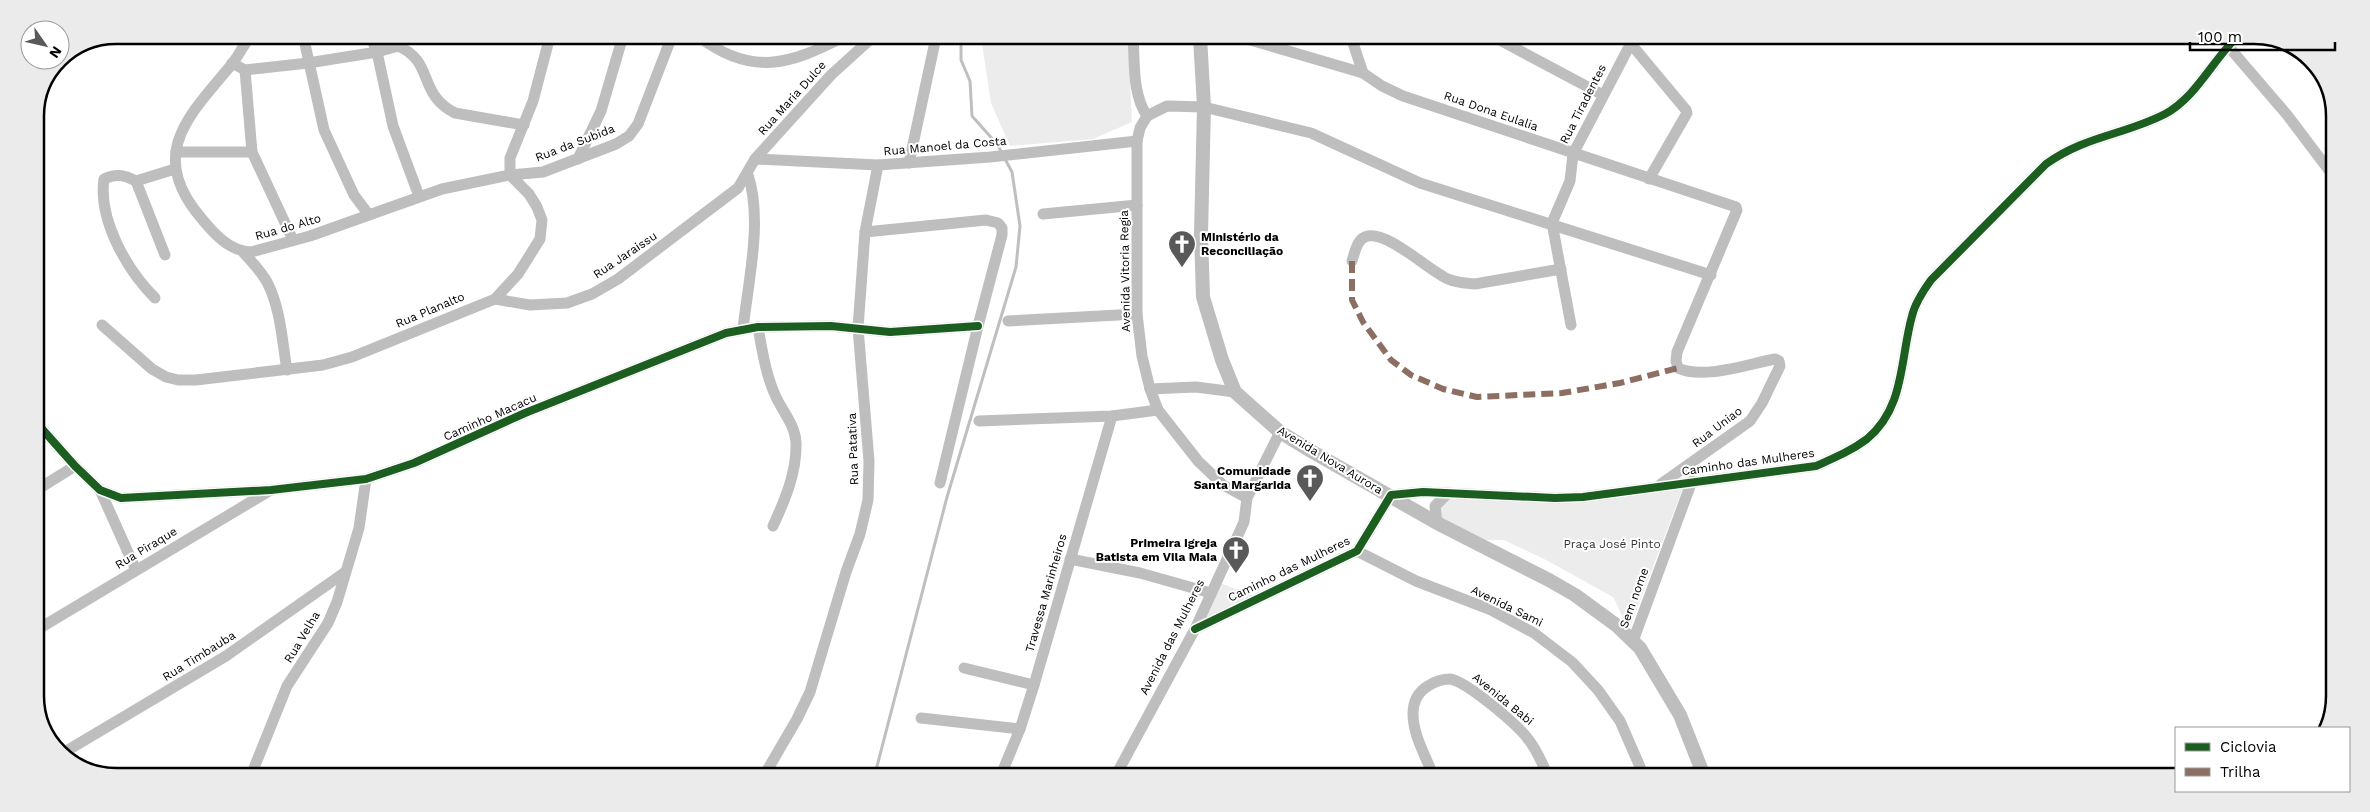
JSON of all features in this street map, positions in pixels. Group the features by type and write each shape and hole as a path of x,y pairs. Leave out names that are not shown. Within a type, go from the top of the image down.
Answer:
{"street":[{"name":"Rua do Alto","path":"245,44 232,63 207,90 184,127 176,152 175,169 182,190 193,208 225,242 243,252 252,252 294,240 442,189 510,175"},
{"path":"305,44 324,130 354,195 370,215"},
{"path":"373,44 388,106 419,196"},
{"path":"510,175 511,152 534,101 548,44"},
{"path":"578,159 601,111 620,44"},
{"name":"Rua da Subida","path":"510,175 543,172 616,144 629,136 638,124 669,44"},
{"path":"710,44 723,53 746,60 770,63 786,62 820,50 831,44"},
{"name":"Rua Maria Dulce","path":"756,160 830,75 865,44"},
{"path":"909,163 934,44"},
{"path":"1133,44 1137,95 1140,105 1147,116 1167,106 1204,107 1311,133 1420,183 1552,223 1711,275"},
{"name":"Avenida Nova Aurora","path":"1200,44 1204,107 1201,234 1203,297 1222,360 1236,392 1280,432 1436,522 1540,575 1575,596 1616,625 1633,641 1680,715 1701,768"},
{"name":"Rua Dona Eulalia","path":"1264,44 1363,73 1382,86 1403,96 1736,207 1737,210 1711,275"},
{"path":"1353,44 1363,73"},
{"path":"1507,44 1603,95"},
{"name":"Rua Tiradentes","path":"1552,223 1570,182 1573,154 1627,44"},
{"path":"1631,44 1687,113 1649,179"},
{"name":"Caminho das Mulheres","path":"1194,629 1357,551 1391,496 1406,492 1555,498 1615,494 1692,481 1816,466 1846,453 1868,438 1883,422 1894,403 1912,316 1919,298 1931,280 2046,164 2081,143 2165,114 2178,105 2191,92 2230,44"},
{"path":"2232,44 2326,166"},
{"path":"232,63 245,70 308,63 376,52 398,46 417,57 433,96 447,109 455,113 524,125"},
{"path":"245,70 252,152 294,240"},
{"name":"Avenida Vitoria Regia","path":"1147,116 1140,128 1137,141 1137,314 1142,356 1150,389 1158,410 1210,474 1223,485 1246,498"},
{"name":"Rua Manoel da Costa","path":"756,160 878,165 990,157 1108,146 1137,141"},
{"path":"176,152 252,152"},
{"name":"Rua Jaraissu","path":"495,299 530,305 552,305 567,303 592,294 618,279 728,197 748,175 756,160"},
{"name":"Rua Patativa","path":"769,768 810,692 846,572 860,534 868,500 869,461 858,328 865,232 878,165"},
{"path":"136,182 175,169"},
{"path":"155,298 128,267 114,236 103,189 104,179 114,174 123,175 136,182 165,255"},
{"name":"Rua Planalto","path":"102,325 152,369 166,377 178,380 196,380 287,370 323,365 352,357 495,299 535,250 542,231 538,207 529,194 510,175"},
{"path":"743,329 755,221 753,191 748,175"},
{"path":"1042,214 1137,205"},
{"path":"865,232 986,220 998,223 1002,228 1002,235 940,483"},
{"path":"1552,223 1571,325"},
{"path":"1352,261 1361,240 1366,236 1372,236 1395,245 1438,274 1464,283 1475,284 1561,270"},
{"path":"243,252 260,272 272,294 277,310 287,370"},
{"name":"Rua Uniao","path":"1658,486 1750,421 1762,403 1781,363 1775,359 1721,370 1692,373 1678,368 1676,361 1677,352 1711,275"},
{"path":"1008,321 1137,314"},
{"name":"Caminho Macacu","path":"44,430 75,466 100,490 121,498 271,490 366,480 414,463 525,413 726,333 758,327 832,326 890,332 978,326"},
{"path":"758,327 763,355 776,398 793,428 796,442 789,489 773,526"},
{"path":"1150,389 1196,387 1236,392"},
{"path":"979,422 1112,416 1158,410"},
{"name":"Travessa Marinheiros","path":"1004,768 1020,730 1034,685 1112,416"},
{"name":"Avenida das Mulheres","path":"1119,768 1194,629 1244,522 1246,498 1280,432"},
{"path":"44,485 75,466"},
{"name":"Rua Velha","path":"254,768 287,686 328,624 337,602 344,573 359,528 366,480"},
{"name":"Sem nome","path":"1633,641 1692,481"},
{"path":"100,490 136,570"},
{"name":"Rua Piraque","path":"44,626 271,490"},
{"path":"1436,522 1435,506 1448,493"},
{"name":"Avenida Sami","path":"1357,551 1416,581 1489,609 1534,632 1565,656 1598,690 1620,721 1641,768"},
{"path":"1070,559 1140,573 1211,593"},
{"name":"Rua Timbauba","path":"68,750 226,656 344,573"},
{"path":"964,668 1034,685"},
{"name":"Avenida Babi","path":"1430,768 1418,737 1413,714 1415,699 1423,689 1433,683 1449,679 1468,687 1518,727 1538,753 1545,768"},
{"path":"922,718 1020,730"}],"green space":[{"path":"982,44 1128,44 1132,122 1093,139 1010,146 991,103"},
{"name":"Praça José Pinto","path":"1683,488 1630,627 1624,620 1613,597 1548,561 1504,540 1485,540 1440,517 1438,508 1451,496 1564,501"},
{"path":"1220,583 1254,596 1201,622"}],"waterway":[{"path":"961,44 961,60 970,81 972,116 997,144 1002,153"},
{"path":"877,768 947,497 1016,267 1020,226 1012,172 1005,159"}],"marked path":[{"path":"1352,261 1352,300 1363,322 1391,360 1411,375 1443,389 1477,397 1562,393 1620,383 1678,368"}],"cycle path":[{"path":"1195,629 1357,551 1391,495 1423,492 1555,498 1583,497 1816,466 1849,451 1867,439 1879,427 1888,413 1895,398 1899,382 1913,311 1931,280 2046,164 2075,147 2135,127 2176,107 2194,90 2230,44"},
{"path":"44,431 75,466 100,490 121,498 271,490 366,479 414,463 525,413 726,333 758,327 831,326 890,332 978,326"}],"place":[{"name":"Ministério da Reconciliação","path":"1182,268"},
{"name":"Comunidade Santa Margarida","path":"1310,502"},
{"name":"Primeira Igreja Batista em Vila Maia","path":"1236,574"}]}
